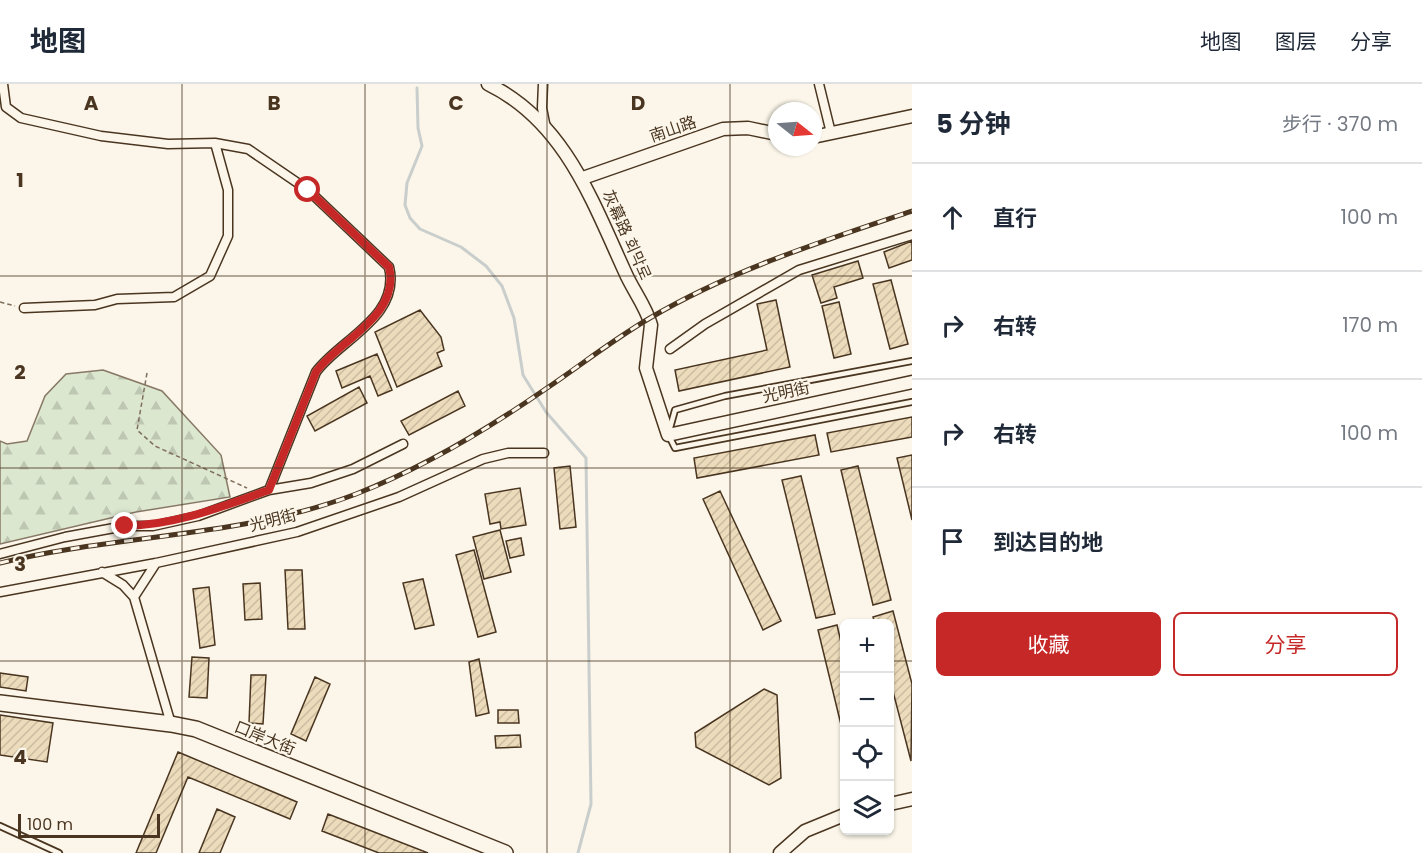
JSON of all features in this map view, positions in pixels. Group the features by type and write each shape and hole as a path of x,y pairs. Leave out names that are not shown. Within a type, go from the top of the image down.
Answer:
{"highway":[{"name":"口岸大街","path":"0,703 196,729 504,853"}],"main road":[{"name":"灰幕路 회막로","path":"488,84 503,91 546,128 583,178 632,287 649,318 651,325 646,368 668,435"},
{"path":"822,135 912,116"},
{"name":"南山路","path":"583,178 723,129 747,128 768,132"},
{"name":"光明街","path":"668,435 912,382"},
{"path":"894,803 912,799"},
{"path":"780,853 805,831 840,817"}],"street":[{"path":"3,84 6,106 21,118 112,137 168,144 215,143 248,149 308,190 389,267 392,280 390,293 368,324 350,343 324,361 316,372 269,490"},
{"path":"546,128 543,89 548,84"},
{"path":"819,84 831,133"},
{"path":"24,308 95,305 117,299 174,297 210,276 228,236 228,190 215,143"},
{"path":"670,349 705,324 799,270 912,235"},
{"path":"0,554 65,537 125,526 153,526 198,516 269,490 311,483 353,469 403,444"},
{"name":"光明街","path":"0,592 156,563 297,532 399,497 483,459 508,453 544,453"},
{"path":"134,597 156,563"},
{"path":"102,572 123,585 134,597 171,724"}],"lane":[{"path":"912,361 735,394 675,410 668,435 675,448 912,402"},
{"path":"0,826 59,853"}],"path":[{"path":"0,302 24,308"},
{"path":"147,373 137,430 155,446 259,494"}],"green space":[{"path":"103,370 162,391 221,455 230,497 136,512 0,544 0,441 7,444 27,441 45,396 66,374"}],"building":[{"path":"912,241 912,260 889,268 884,252"},
{"path":"858,261 863,278 834,287 837,298 821,303 812,275"},
{"path":"891,280 908,344 890,349 873,284"},
{"path":"776,300 790,367 679,391 675,370 767,350 757,304"},
{"path":"839,302 851,354 834,358 822,306"},
{"path":"420,310 441,337 444,350 437,353 442,366 397,387 375,332"},
{"path":"377,354 392,390 378,396 370,376 342,388 336,371"},
{"path":"359,387 367,403 315,431 307,416"},
{"path":"458,391 465,406 409,435 401,421"},
{"path":"912,417 912,437 831,452 827,433"},
{"path":"815,435 819,455 697,478 694,458"},
{"path":"912,455 912,520 897,458"},
{"path":"570,466 576,527 560,529 554,468"},
{"path":"858,466 891,600 873,605 841,470"},
{"path":"801,476 835,614 816,618 782,480"},
{"path":"520,488 526,525 501,529 500,522 490,524 485,494"},
{"path":"720,491 781,621 763,630 703,499"},
{"path":"500,530 511,572 484,579 473,537"},
{"path":"521,538 524,555 510,558 506,541"},
{"path":"474,550 496,632 478,637 456,555"},
{"path":"285,570 302,570 305,629 288,629"},
{"path":"423,579 434,625 415,629 403,583"},
{"path":"260,583 262,619 245,620 243,584"},
{"path":"209,587 215,645 200,648 193,589"},
{"path":"893,611 912,684 911,761 894,695 894,619 874,619 873,617"},
{"path":"837,625 840,638 840,721 818,630"},
{"path":"192,657 209,658 207,698 189,697"},
{"path":"479,659 489,713 476,716 469,662"},
{"path":"0,673 28,677 26,691 0,687"},
{"path":"251,675 266,675 263,724 249,723"},
{"path":"315,677 330,684 306,741 291,734"},
{"path":"764,689 777,695 781,778 769,785 696,747 695,733"},
{"path":"498,710 518,710 519,723 498,723"},
{"path":"0,715 53,723 47,762 0,755"},
{"path":"520,735 521,747 496,748 495,736"},
{"path":"178,752 297,802 290,819 188,777 156,853 136,853"},
{"path":"217,809 235,817 220,853 199,853"},
{"path":"328,814 428,853 379,853 322,831"}],"waterway":[{"path":"417,88 418,128 422,146 407,183 405,205 410,218 420,229 461,247 486,266 502,286 514,318 523,375 546,412 586,458 591,804 578,853"}],"railway":[{"path":"0,563 89,546 224,528 313,508 356,494 406,472 478,433 650,318 681,301 778,258 912,211"}],"route":[{"path":"125,526 153,526 198,516 269,490 316,372 324,361 350,343 368,324 390,293 392,280 389,267 308,190"}]}
